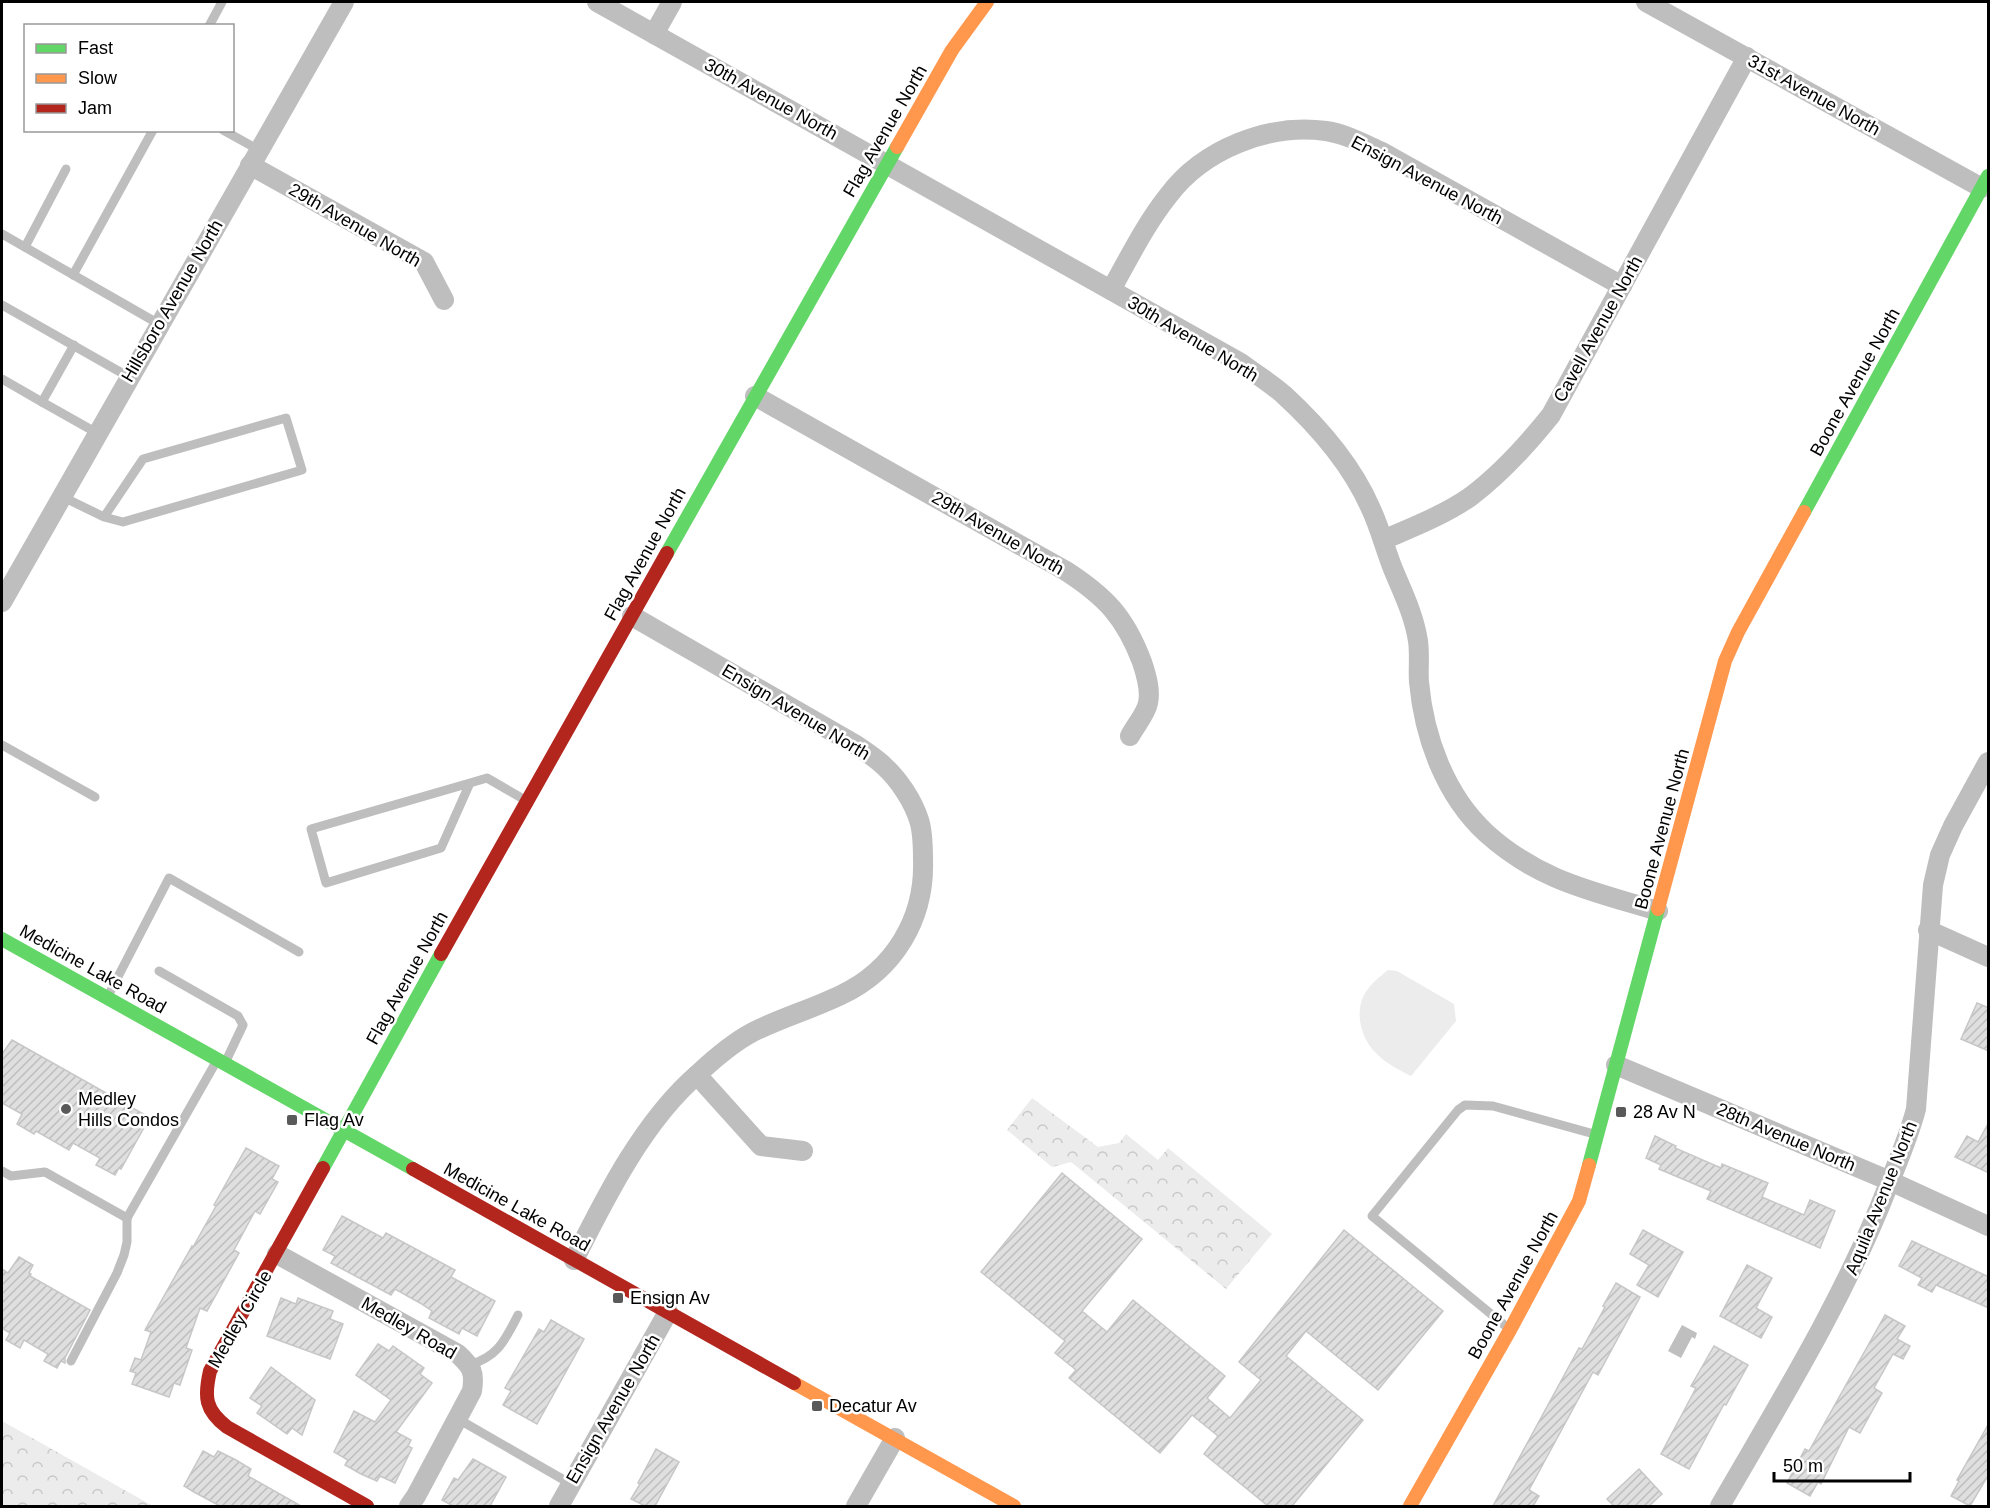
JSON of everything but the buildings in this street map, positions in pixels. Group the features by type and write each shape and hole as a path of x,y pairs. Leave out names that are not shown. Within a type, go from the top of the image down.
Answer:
{"street":[{"name":"Hillsboro Avenue North","path":"2,602 344,2"},
{"name":"30th Avenue North","path":"597,2 1239,362 1282,393 1321,432 1350,471 1370,507 1409,604 1418,642 1419,681 1425,723 1439,764 1459,800 1485,832 1519,859 1546,874 1593,894 1658,912"},
{"path":"654,34 672,2"},
{"name":"Flag Avenue North","path":"344,1130 887,164 952,50 987,2"},
{"name":"31st Avenue North","path":"1647,2 1985,182"},
{"name":"Cavell Avenue North","path":"1383,540 1428,521 1468,498 1501,472 1551,415 1747,57"},
{"name":"Ensign Avenue North","path":"1111,290 1148,224 1168,195 1192,170 1224,151 1257,136 1292,129 1328,131 1353,138 1622,286"},
{"name":"29th Avenue North","path":"254,157 424,262 444,300"},
{"name":"Boone Avenue North","path":"1410,1506 1510,1330 1579,1201 1725,661 1738,632 1985,182"},
{"name":"29th Avenue North","path":"755,396 1094,589 1116,612 1133,639 1147,676 1148,703 1130,736"},
{"name":"Ensign Avenue North","path":"573,1260 624,1169 655,1120 697,1075 753,1032 843,994 872,975 895,954 907,933 918,908 924,880 919,820 904,791 886,767 856,744 632,616"},
{"name":"Aquila Avenue North","path":"1720,1506 1837,1303 1873,1226 1910,1133 1916,1109 1933,885 1940,855 1953,826 1989,762"},
{"path":"1928,930 1989,957"},
{"name":"Medicine Lake Road","path":"2,939 1014,1506"},
{"name":"28th Avenue North","path":"1616,1065 1890,1181 1989,1226"},
{"path":"697,1075 761,1146 803,1151"},
{"name":"Medley Circle","path":"344,1130 210,1371 205,1388 207,1404 214,1418 367,1506"},
{"name":"Medley Road","path":"277,1254 458,1354 469,1365 474,1376 472,1391 458,1419"},
{"name":"Ensign Avenue North","path":"559,1506 668,1312"},
{"path":"409,1506 458,1419"},
{"path":"856,1506 895,1438"}],"lane":[{"path":"210,24 222,2"},
{"path":"73,275 152,132"},
{"path":"225,132 254,157"},
{"path":"25,247 66,169"},
{"path":"2,234 159,324"},
{"path":"2,305 129,376"},
{"path":"42,402 74,345"},
{"path":"2,379 97,433"},
{"path":"61,496 104,517 123,522 302,470 286,418 143,459 104,517"},
{"path":"2,745 95,797"},
{"path":"470,783 441,848 326,882 311,829 487,778 527,801"},
{"path":"107,998 170,878 299,952"},
{"path":"71,1361 117,1273 128,1242 127,1218 243,1025 238,1016 159,971"},
{"path":"1510,1330 1372,1215 1458,1110 1466,1105 1493,1106 1598,1135"},
{"path":"2,1171 11,1176 45,1172 127,1218"},
{"path":"469,1365 484,1361 496,1351 518,1316"},
{"path":"458,1419 571,1484"}],"green space":[{"path":"1388,970 1397,971 1454,1004 1456,1021 1411,1076 1380,1057 1371,1048 1361,1027 1360,1012 1363,997 1371,985"},
{"path":"1032,1098 1098,1147 1119,1143 1126,1134 1158,1160 1168,1148 1272,1234 1226,1289 1071,1162 1052,1167 1007,1130"},
{"path":"2,1421 153,1506 2,1506"}],"shaded area":[{"path":"1682,1325 1697,1333 1695,1339 1692,1337 1681,1358 1668,1351"}],"traffic: fast":[{"path":"667,553 897,147"},
{"path":"1804,512 1988,176"},
{"path":"1589,1165 1658,909"},
{"path":"2,939 413,1169"},
{"path":"323,1168 441,954"}],"traffic: slow":[{"path":"897,147 952,50 987,2"},
{"path":"1658,909 1725,661 1738,632 1804,512"},
{"path":"1410,1506 1510,1330 1579,1201 1589,1165"},
{"path":"794,1383 1014,1506"}],"traffic: jam":[{"path":"441,954 667,553"},
{"path":"323,1168 210,1371 207,1396 210,1409 227,1427 367,1506"},
{"path":"413,1169 794,1383"}],"place":[{"name":"Medley Hills Condos","path":"66,1109"},
{"name":"28 Av N","path":"1621,1112"},
{"name":"Flag Av","path":"292,1120"},
{"name":"Ensign Av","path":"618,1298"},
{"name":"Decatur Av","path":"817,1406"}]}
